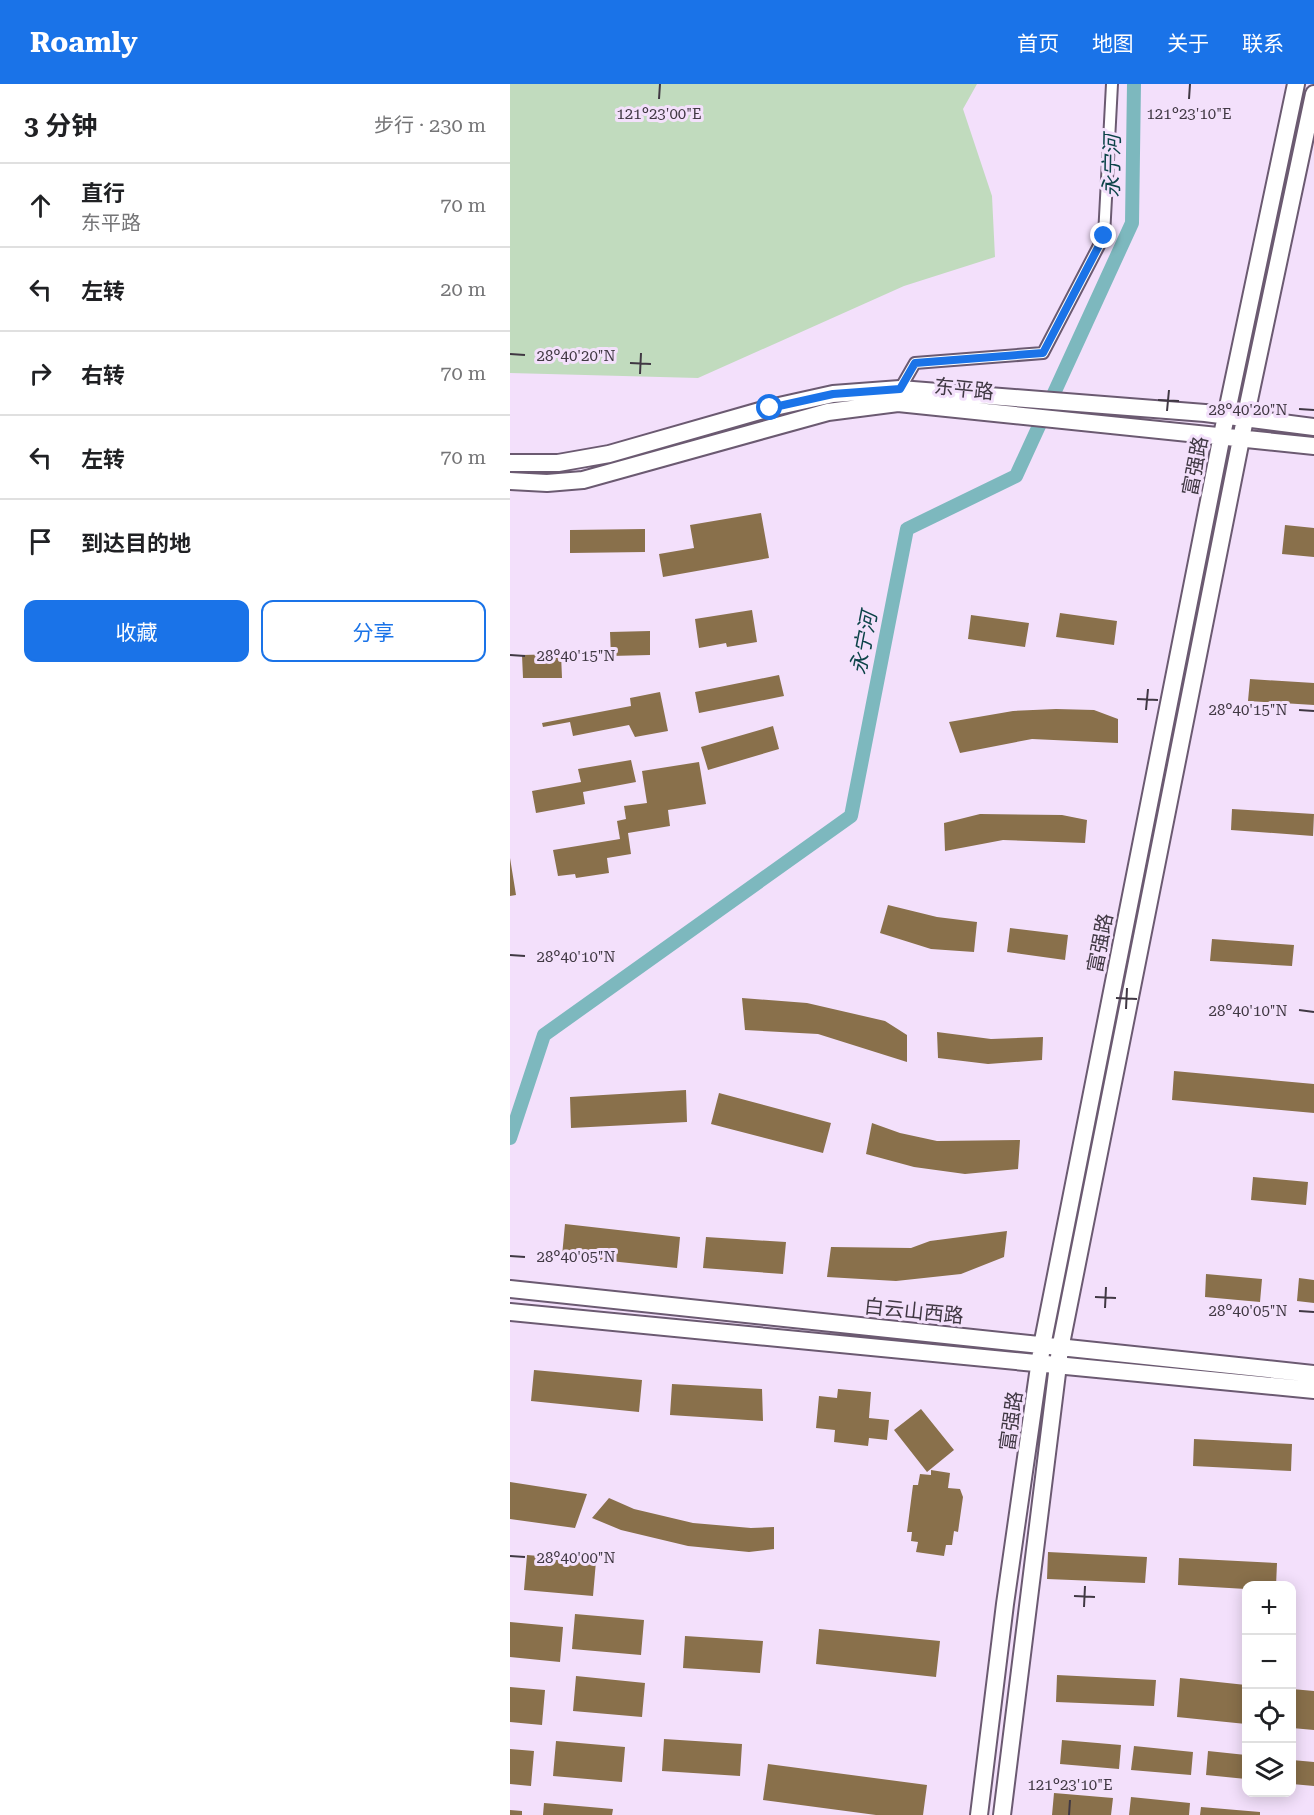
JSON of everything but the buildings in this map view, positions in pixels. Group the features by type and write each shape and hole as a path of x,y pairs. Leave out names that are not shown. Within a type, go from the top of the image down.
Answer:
{"main road":[{"name":"富强路","path":"979,1815 1005,1604 1042,1346 1222,435 1296,84"},
{"name":"富强路","path":"1002,1815 1060,1348 1241,438 1314,94"},
{"name":"东平路","path":"510,463 558,463 609,454 833,394 900,389 1227,416 1314,427"},
{"name":"东平路","path":"510,481 547,483 583,480 828,412 898,403 1314,446"},
{"name":"白云山西路","path":"510,1289 1314,1374"},
{"name":"白云山西路","path":"510,1312 1314,1390"}],"street":[{"path":"900,389 915,363 1043,353 1104,236 1112,84"}],"green space":[{"path":"510,84 977,84 963,109 992,196 995,257 904,286 698,378 510,373"}],"waterway":[{"name":"永宁河","path":"510,1138 544,1035 851,816 907,529 1016,476 1132,223 1134,84"}],"route":[{"path":"770,408 833,394 900,389 915,363 1043,353 1104,236"}]}
